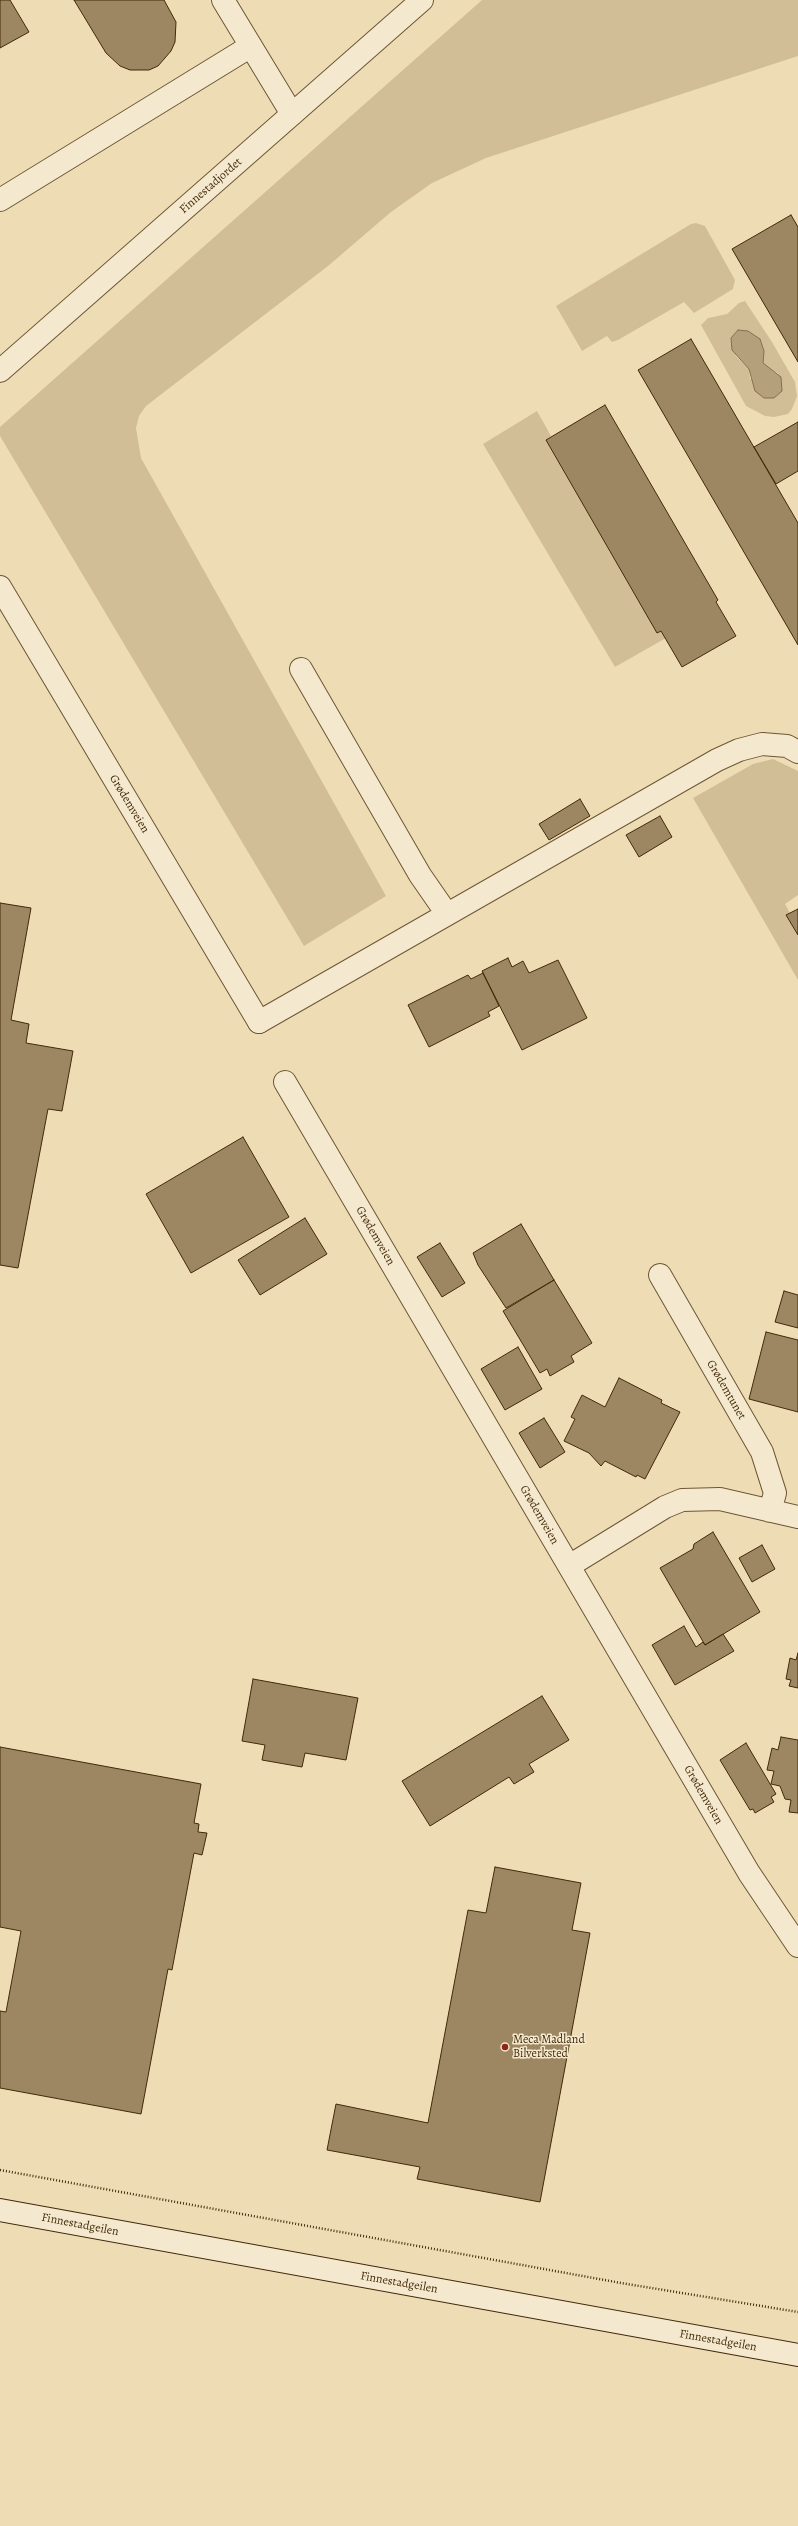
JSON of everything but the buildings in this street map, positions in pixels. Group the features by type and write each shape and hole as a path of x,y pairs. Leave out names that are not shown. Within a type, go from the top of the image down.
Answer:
{"street":[{"path":"223,0 292,114"},
{"name":"Finnestadjordet","path":"0,371 422,0"},
{"path":"0,200 251,46"},
{"name":"Grødemveien","path":"0,587 259,1022 447,914"},
{"path":"301,669 420,875 447,914 616,817 739,750 762,744 787,746 798,752"},
{"name":"Grødemveien","path":"285,1082 749,1873 798,1946"},
{"name":"Grødemtunet","path":"660,1275 762,1452 772,1478 775,1493 770,1511"},
{"path":"569,1566 665,1507 682,1500 720,1499 798,1517"},
{"name":"Finnestadgeilen","path":"0,2210 798,2355"}],"path":[{"path":"0,2170 621,2283 798,2312"}],"shaded area":[{"path":"482,0 798,0 798,56 486,158 432,183 391,212 328,266 146,406 139,416 136,428 141,458 386,896 304,946 0,436 0,427"},
{"path":"696,223 705,226 735,280 733,289 694,313 684,302 618,340 612,342 607,336 582,351 556,306 691,224"},
{"path":"745,301 772,342 795,382 797,396 792,409 788,414 774,417 765,416 746,406 701,325 708,318 727,314 739,303","holes":["735,355 763,355 762,360 765,366 779,374 750,379 749,369"]},
{"path":"738,330 748,331 760,339 764,351 763,363 781,377 782,391 774,398 764,398 755,391 749,369 732,350 731,338"},
{"path":"537,411 551,436 546,440 657,633 661,631 666,638 615,667 483,444"},
{"path":"773,759 798,771 798,895 785,904 790,913 787,915 798,935 798,980 693,798 753,764"}],"place":[{"name":"Meca Madland Bilverksted","path":"505,2047"}]}
